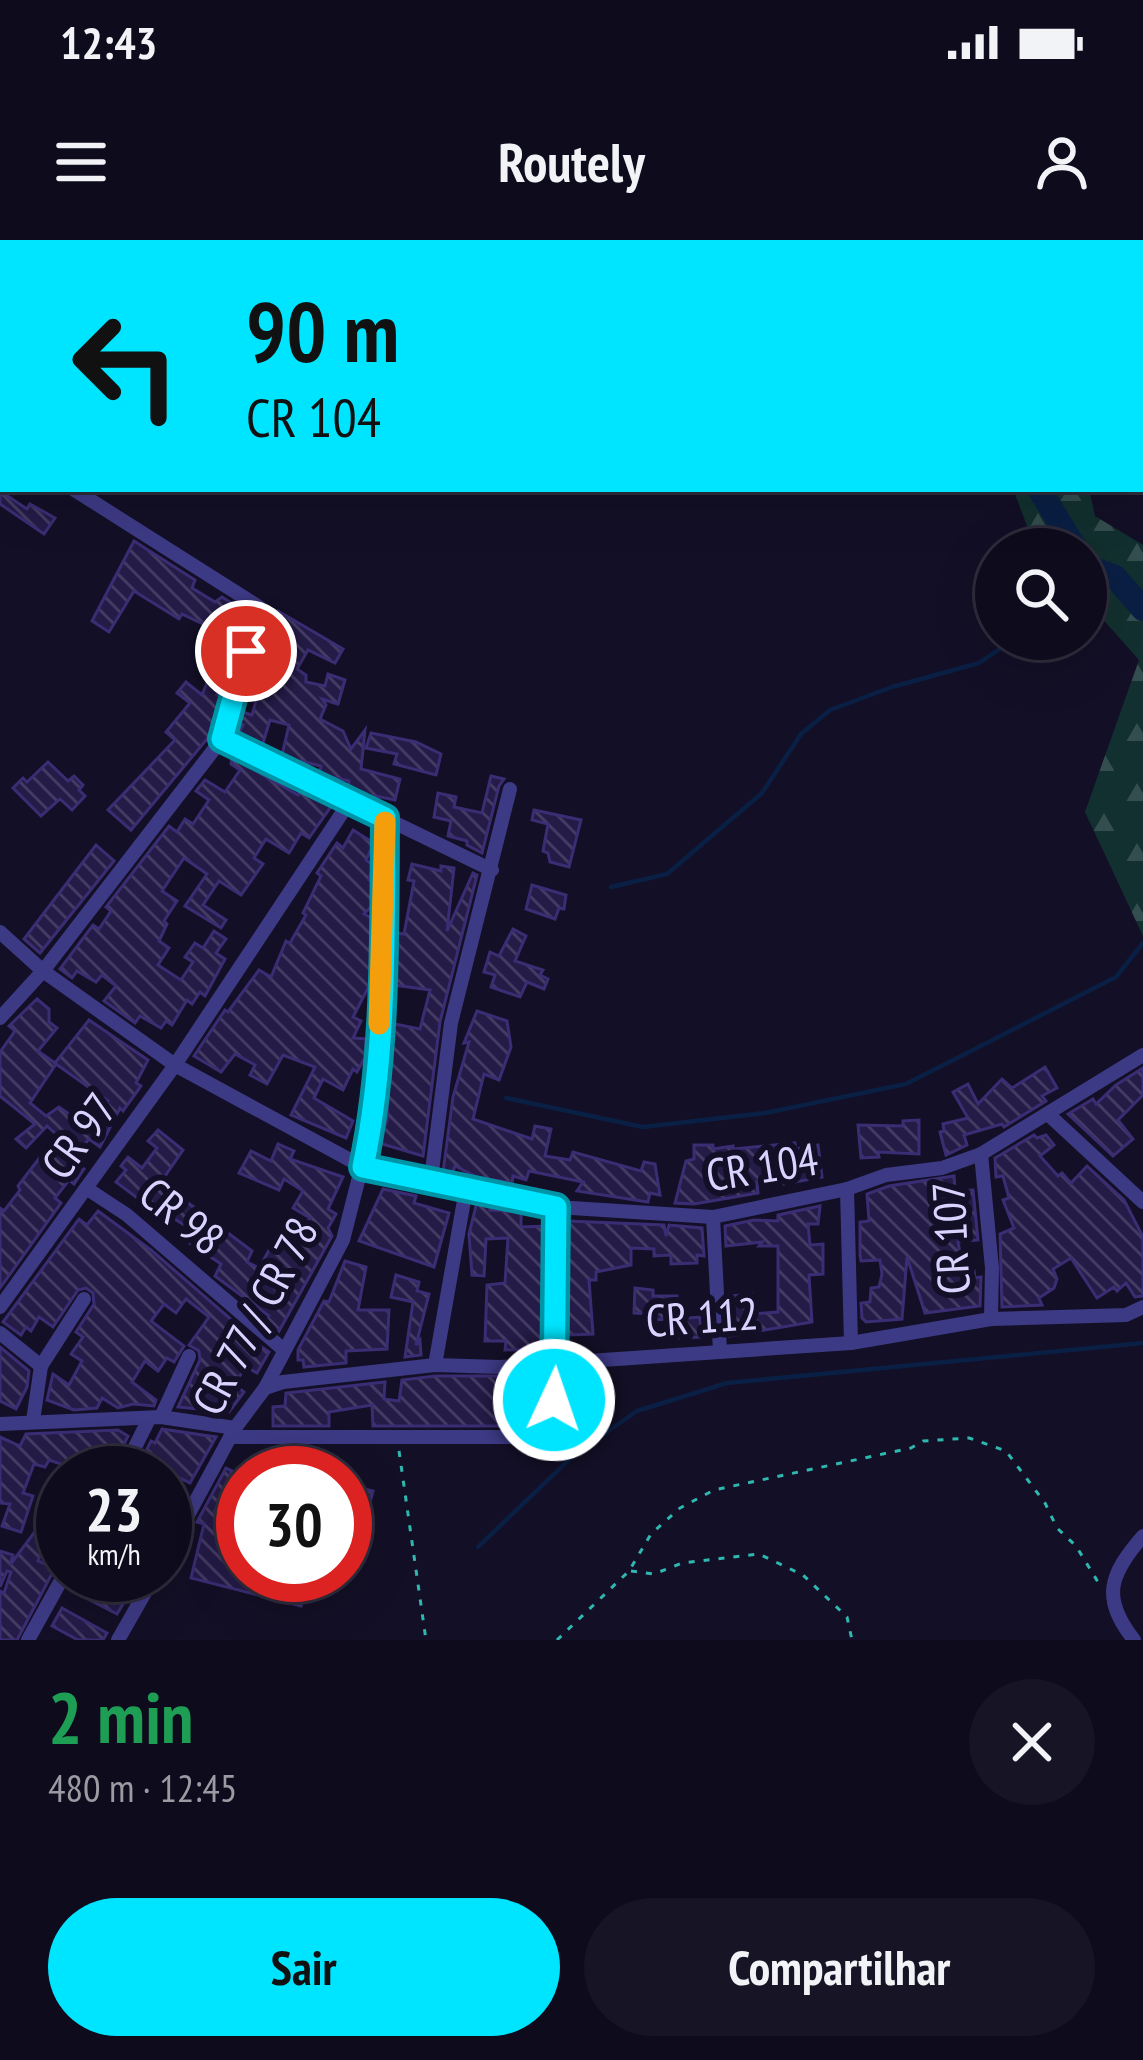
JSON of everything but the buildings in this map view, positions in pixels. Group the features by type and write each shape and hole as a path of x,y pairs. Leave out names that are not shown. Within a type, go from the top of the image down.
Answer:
{"street":[{"path":"0,1018 43,971 222,739 259,608 78,492"},
{"path":"222,739 493,870"},
{"path":"431,1179 451,1023 510,789"},
{"name":"CR 97","path":"0,1307 175,1065 350,801"},
{"name":"CR 77 / CR 78","path":"192,1507 232,1432 265,1388 343,1240 372,1126 384,940 385,818"},
{"name":"CR 104","path":"0,932 43,971 175,1065 363,1167 556,1207 713,1217 847,1189 886,1175 942,1168 981,1154 1143,1055"},
{"path":"1049,1115 1143,1202"},
{"name":"CR 107","path":"981,1154 992,1268 991,1319"},
{"name":"CR 98","path":"86,1188 127,1215 284,1350"},
{"path":"435,1365 466,1189"},
{"path":"847,1189 851,1343"},
{"path":"0,1424 155,1418 232,1432 550,1437 557,1362 556,1207"},
{"path":"713,1217 720,1351"},
{"path":"34,1421 41,1366 84,1300"},
{"name":"CR 112","path":"265,1388 435,1365 500,1366 851,1343 991,1319 1126,1315 1143,1307"},
{"path":"0,1333 41,1366"},
{"path":"138,1446 189,1356"},
{"path":"1134,1640 1113,1612 1113,1582 1143,1536"},
{"path":"28,1640 49,1602"},
{"path":"118,1640 140,1602"}],"path":[{"path":"397,1437 426,1640"},
{"path":"557,1640 629,1571 651,1534 680,1508 714,1490 911,1448 923,1441 969,1438 1006,1451 1101,1587 1113,1594"},
{"path":"629,1571 654,1574 682,1563 759,1554 802,1575 847,1617 852,1640"}],"green space":[{"path":"1014,492 1090,492 1095,516 1143,545 1143,936 1085,812 1139,660 1107,624 1107,528 1028,528"}],"waterway":[{"path":"1041,492 1063,528"},
{"path":"1107,574 1143,609"},
{"path":"611,887 667,874 762,793 801,734 830,710 983,660"},
{"path":"506,1098 643,1127 765,1113 906,1084 1116,977 1143,943"},
{"path":"478,1547 575,1454 637,1411 727,1383 1143,1343"}],"slow traffic":[{"path":"379,1024 385,822"}],"route":[{"path":"246,651 222,739 385,818 384,940 372,1126 363,1167 556,1207 554,1400"}]}
